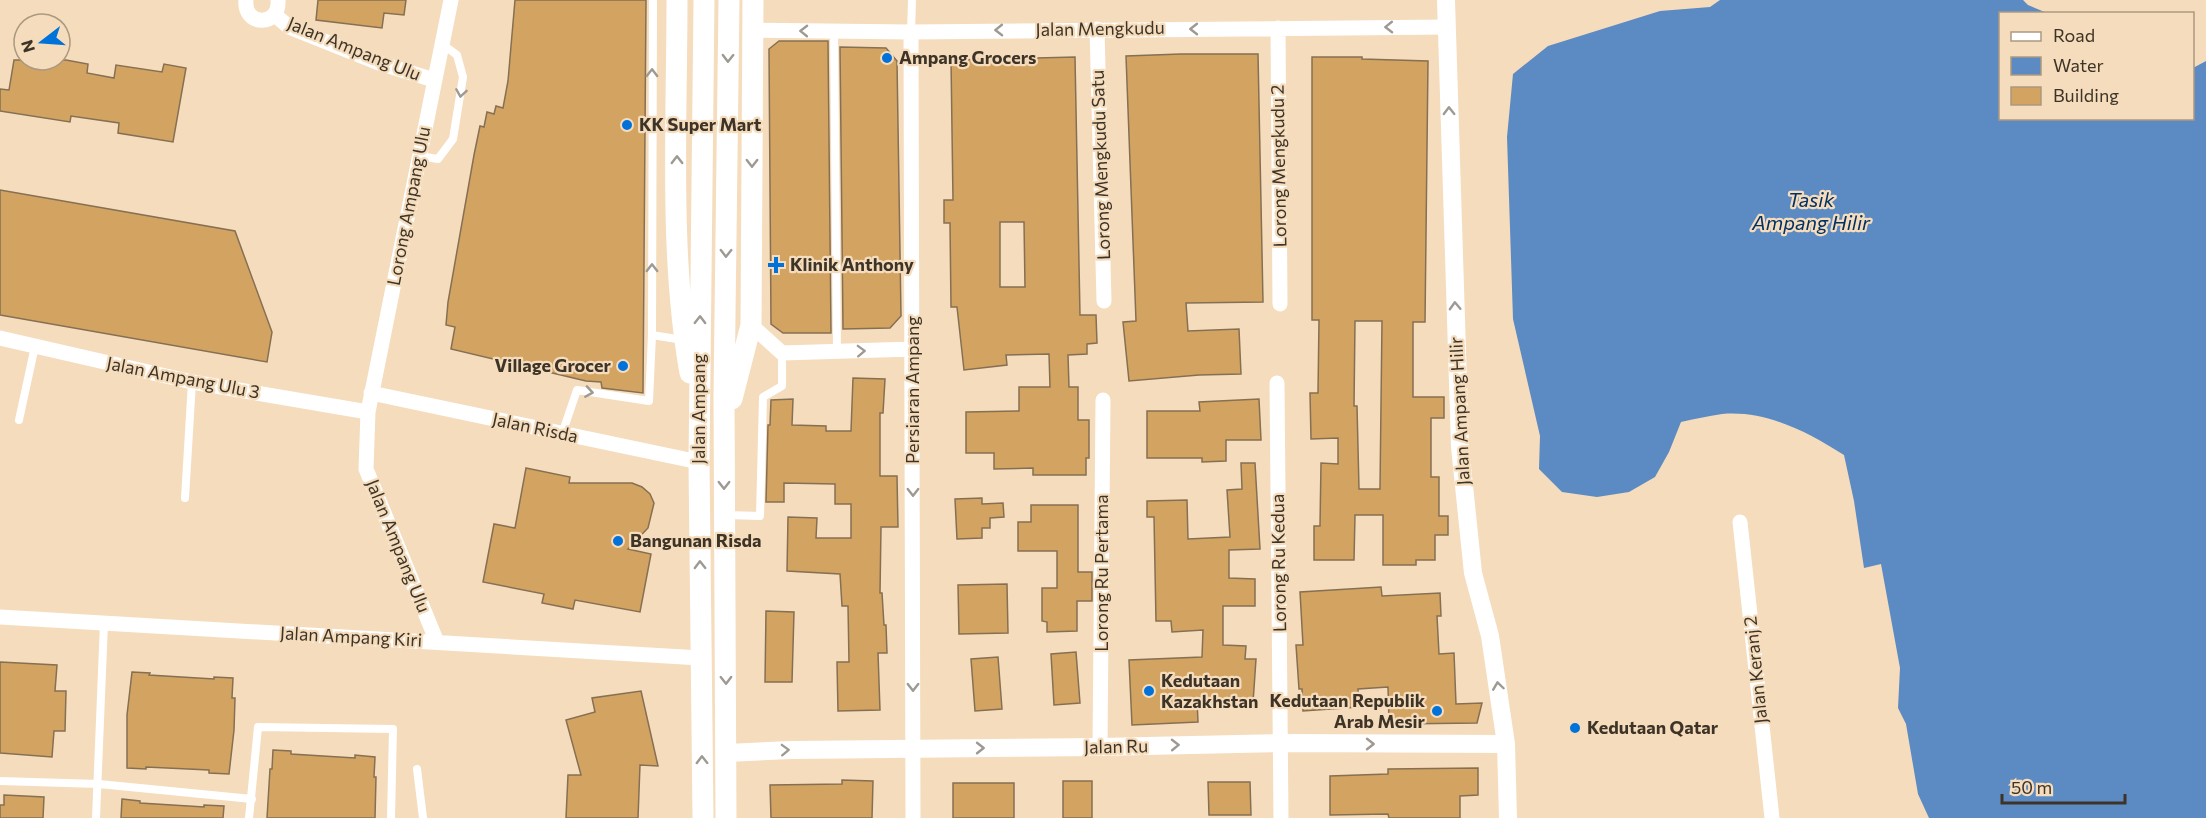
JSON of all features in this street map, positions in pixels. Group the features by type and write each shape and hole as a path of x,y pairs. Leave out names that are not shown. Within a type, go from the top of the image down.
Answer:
{"main road":[{"path":"677,0 677,218 684,340 699,421"},
{"name":"Jalan Ampang","path":"703,818 699,421 704,0"},
{"name":"Jalan Ampang","path":"726,818 724,427 729,0"},
{"path":"724,427 751,325 753,0"}],"street":[{"path":"246,0 248,12 255,19 265,20 276,7"},
{"name":"Lorong Ampang Ulu","path":"368,412 451,0"},
{"name":"Jalan Ampang Hilir","path":"1446,0 1460,447 1473,573 1490,636 1506,744 1508,818"},
{"name":"Jalan Ampang Ulu","path":"276,7 290,27 379,63 434,80"},
{"name":"Jalan Mengkudu","path":"752,30 911,32 1447,27"},
{"name":"Lorong Mengkudu 2","path":"1278,28 1280,304"},
{"name":"Lorong Mengkudu Satu","path":"1097,29 1104,301"},
{"name":"Persiaran Ampang","path":"911,32 913,818"},
{"path":"751,325 782,353 913,349"},
{"name":"Jalan Ampang Ulu 3","path":"0,338 192,382 368,412"},
{"name":"Lorong Ru Kedua","path":"1277,383 1281,818"},
{"name":"Jalan Risda","path":"371,393 699,462"},
{"name":"Lorong Ru Pertama","path":"1100,747 1103,400"},
{"name":"Jalan Ampang Ulu","path":"368,412 366,469 437,642"},
{"name":"Jalan Keranj 2","path":"1740,522 1772,818"},
{"name":"Jalan Ampang Kiri","path":"0,617 701,657"},
{"name":"Jalan Ru","path":"727,753 1281,743 1506,744"}],"lane":[{"path":"562,434 577,390 649,401 652,335 653,0"},
{"path":"911,32 912,0"},
{"path":"834,31 837,352"},
{"path":"419,156 438,159 453,139 464,77 458,55 442,44"},
{"path":"652,335 684,340"},
{"path":"19,420 35,346"},
{"path":"724,516 760,516 763,397 782,386 782,353"},
{"path":"185,498 192,382"},
{"path":"96,818 104,623"},
{"path":"249,818 258,727 393,729 391,818"},
{"path":"417,769 423,818"},
{"path":"0,781 99,784 252,799"}],"water":[{"name":"Tasik Ampang Hilir","path":"1720,0 2023,0 2028,5 2045,12 1999,12 1999,120 2194,120 2194,67 2206,61 2206,818 1929,818 1918,794 1906,724 1898,708 1900,668 1881,564 1864,568 1854,501 1844,455 1816,438 1786,424 1755,415 1722,414 1681,422 1669,452 1655,477 1629,492 1597,497 1562,492 1539,469 1540,436 1513,319 1507,137 1513,74 1548,46 1660,11 1710,7"}],"building":[{"path":"318,0 406,0 404,15 384,13 382,28 316,20"},
{"path":"515,0 646,0 643,393 602,388 601,382 586,381 451,349 455,327 446,325 448,302 474,155 480,126 484,127 487,112 494,114 496,106 503,108 508,81"},
{"path":"779,41 828,41 831,333 783,333 771,324 769,49"},
{"path":"840,47 886,48 897,61 901,316 890,328 843,329"},
{"path":"1258,54 1263,302 1186,303 1188,331 1239,329 1241,374 1129,381 1123,322 1136,321 1126,56"},
{"path":"1075,57 1080,315 1096,315 1097,343 1087,344 1087,354 1068,355 1069,387 1078,387 1078,420 1089,420 1089,458 1086,458 1086,475 1033,475 1033,468 994,469 994,453 966,453 966,412 1019,411 1019,387 1050,387 1049,354 1006,355 1007,365 964,370 957,307 951,307 950,223 944,223 944,200 953,200 951,60","holes":["1000,222 1024,222 1025,287 1000,287"]},
{"path":"1312,57 1428,61 1425,322 1413,322 1413,397 1444,397 1444,418 1431,418 1431,477 1439,477 1439,516 1448,516 1448,535 1435,535 1435,560 1416,560 1416,565 1383,565 1383,515 1355,515 1354,560 1314,560 1314,526 1320,526 1321,463 1338,464 1338,438 1311,439 1310,393 1318,393 1319,320 1312,320","holes":["1355,321 1382,321 1380,489 1359,489 1357,406 1354,406"]},
{"path":"72,61 88,64 87,73 114,78 116,65 162,72 164,64 186,68 173,142 118,133 119,123 71,116 70,122 0,111 0,89 9,90 12,72 72,72"},
{"path":"0,190 235,231 272,332 267,362 0,315"},
{"path":"853,378 885,379 883,413 880,413 880,476 897,476 898,527 881,527 880,593 882,593 884,625 886,625 887,653 878,653 880,710 838,711 837,662 849,662 848,606 842,606 840,574 787,571 788,517 817,518 816,538 851,538 851,504 835,504 835,484 784,483 784,502 766,502 768,425 770,425 771,400 793,399 792,425 826,426 826,431 851,431"},
{"path":"1259,399 1261,440 1226,440 1226,461 1202,462 1202,458 1147,458 1147,411 1200,411 1199,402"},
{"path":"1241,463 1255,463 1260,549 1229,550 1229,578 1255,579 1255,606 1223,606 1223,645 1246,646 1245,659 1256,659 1253,703 1197,699 1198,722 1132,725 1129,660 1202,657 1203,630 1172,632 1171,621 1156,621 1154,517 1147,517 1147,501 1187,500 1188,539 1230,537 1227,490 1242,489"},
{"path":"526,468 570,477 569,483 632,483 642,487 650,494 654,503 648,528 628,549 651,554 640,612 575,600 573,609 542,603 544,594 483,582 494,524 515,528"},
{"path":"982,498 982,504 1003,503 1004,517 990,518 990,528 982,528 982,538 957,539 955,499"},
{"path":"1031,505 1078,505 1078,572 1092,572 1092,601 1077,601 1077,631 1047,632 1047,622 1042,621 1042,588 1057,588 1057,551 1018,551 1018,522 1031,522"},
{"path":"1007,584 1008,633 959,634 958,585"},
{"path":"1381,587 1382,596 1440,593 1441,616 1437,616 1439,654 1454,653 1456,704 1482,703 1477,723 1396,724 1389,722 1388,687 1358,689 1359,707 1303,711 1296,645 1303,645 1300,592"},
{"path":"766,611 794,612 792,682 765,682"},
{"path":"1076,652 1080,703 1054,705 1051,654"},
{"path":"998,657 1002,709 975,711 971,659"},
{"path":"0,662 57,665 55,691 66,691 65,731 54,731 52,757 0,753"},
{"path":"132,672 214,679 214,677 233,678 234,730 229,774 209,773 209,770 127,768 127,715"},
{"path":"641,691 658,766 640,765 638,818 566,818 568,775 581,775 566,720 595,712 592,698"},
{"path":"273,750 291,751 291,754 375,757 375,818 267,818"},
{"path":"1478,768 1478,795 1460,796 1460,818 1389,818 1388,814 1330,815 1330,776 1388,774 1388,769"},
{"path":"842,780 873,781 872,818 771,818 770,785 842,784"},
{"path":"1063,781 1092,781 1092,818 1063,818"},
{"path":"1208,782 1250,782 1251,815 1209,815"},
{"path":"953,783 1014,783 1014,818 953,818"},
{"path":"4,795 44,797 43,818 0,818 0,805 4,805"},
{"path":"122,799 140,801 140,803 224,806 223,818 121,818"}],"place":[{"name":"Ampang Grocers","path":"887,58"},
{"name":"KK Super Mart","path":"627,125"},
{"name":"Klinik Anthony","path":"776,265"},
{"name":"Village Grocer","path":"623,366"},
{"name":"Bangunan Risda","path":"618,541"},
{"name":"Kedutaan Kazakhstan","path":"1149,691"},
{"name":"Kedutaan Republik Arab Mesir","path":"1437,711"},
{"name":"Kedutaan Qatar","path":"1575,728"}]}
